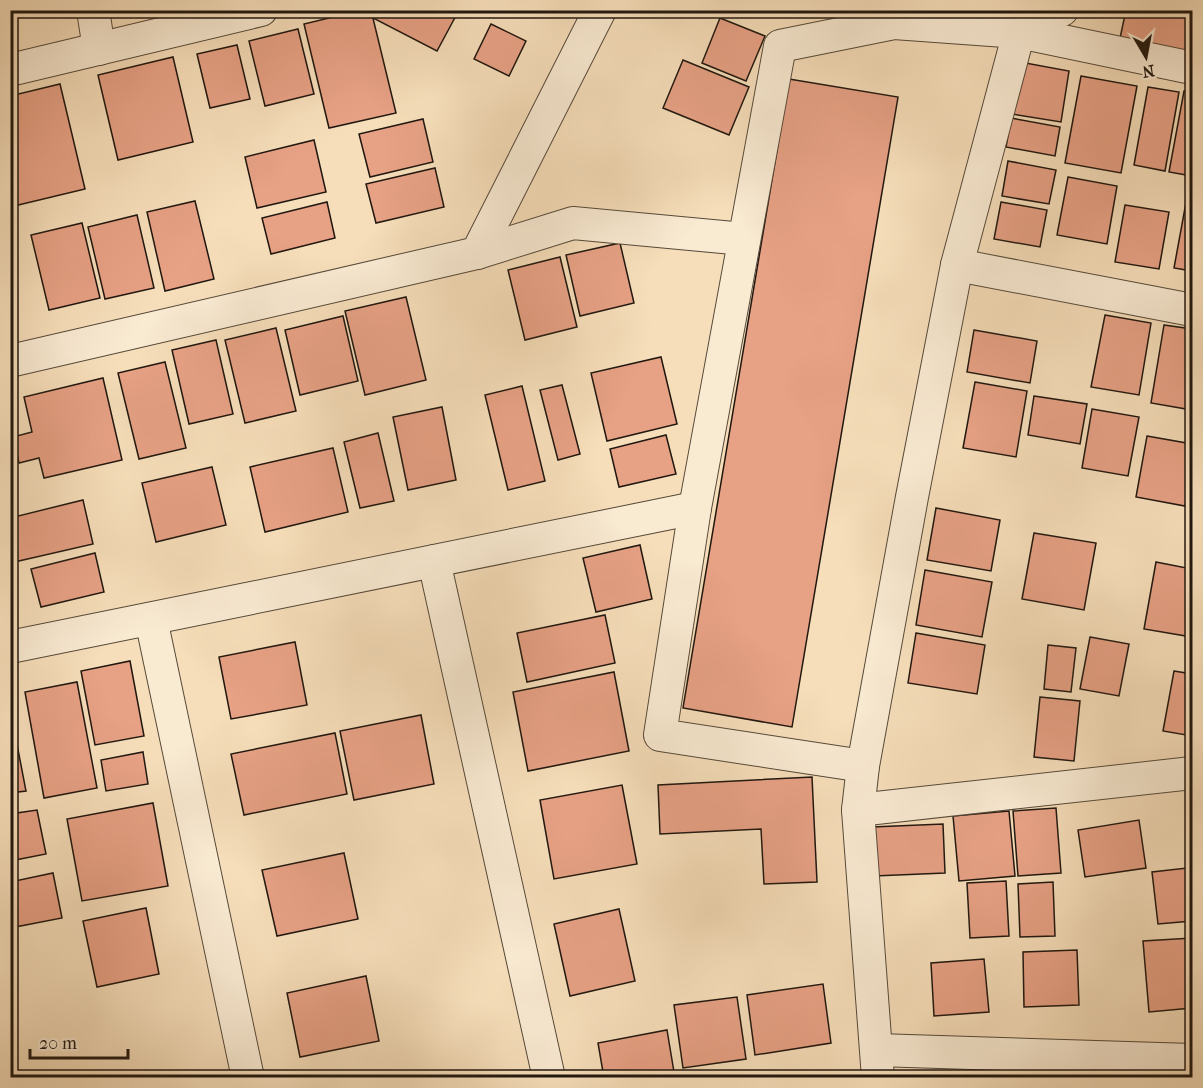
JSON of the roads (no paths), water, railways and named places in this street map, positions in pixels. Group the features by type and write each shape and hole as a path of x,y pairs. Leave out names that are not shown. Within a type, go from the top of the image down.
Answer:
{"street":[{"path":"93,10 99,49"},
{"path":"10,70 261,10"},
{"path":"477,253 600,10"},
{"path":"1062,10 1019,32 957,265 863,766 858,810 878,1064 1192,1060"},
{"path":"863,766 660,735 695,508 780,46 897,17 1019,32 1192,68"},
{"path":"10,361 477,253 573,223 744,239"},
{"path":"957,265 1192,309"},
{"path":"10,647 695,508"},
{"path":"434,561 549,1077"},
{"path":"151,619 248,1077"},
{"path":"858,810 1192,773"}]}
